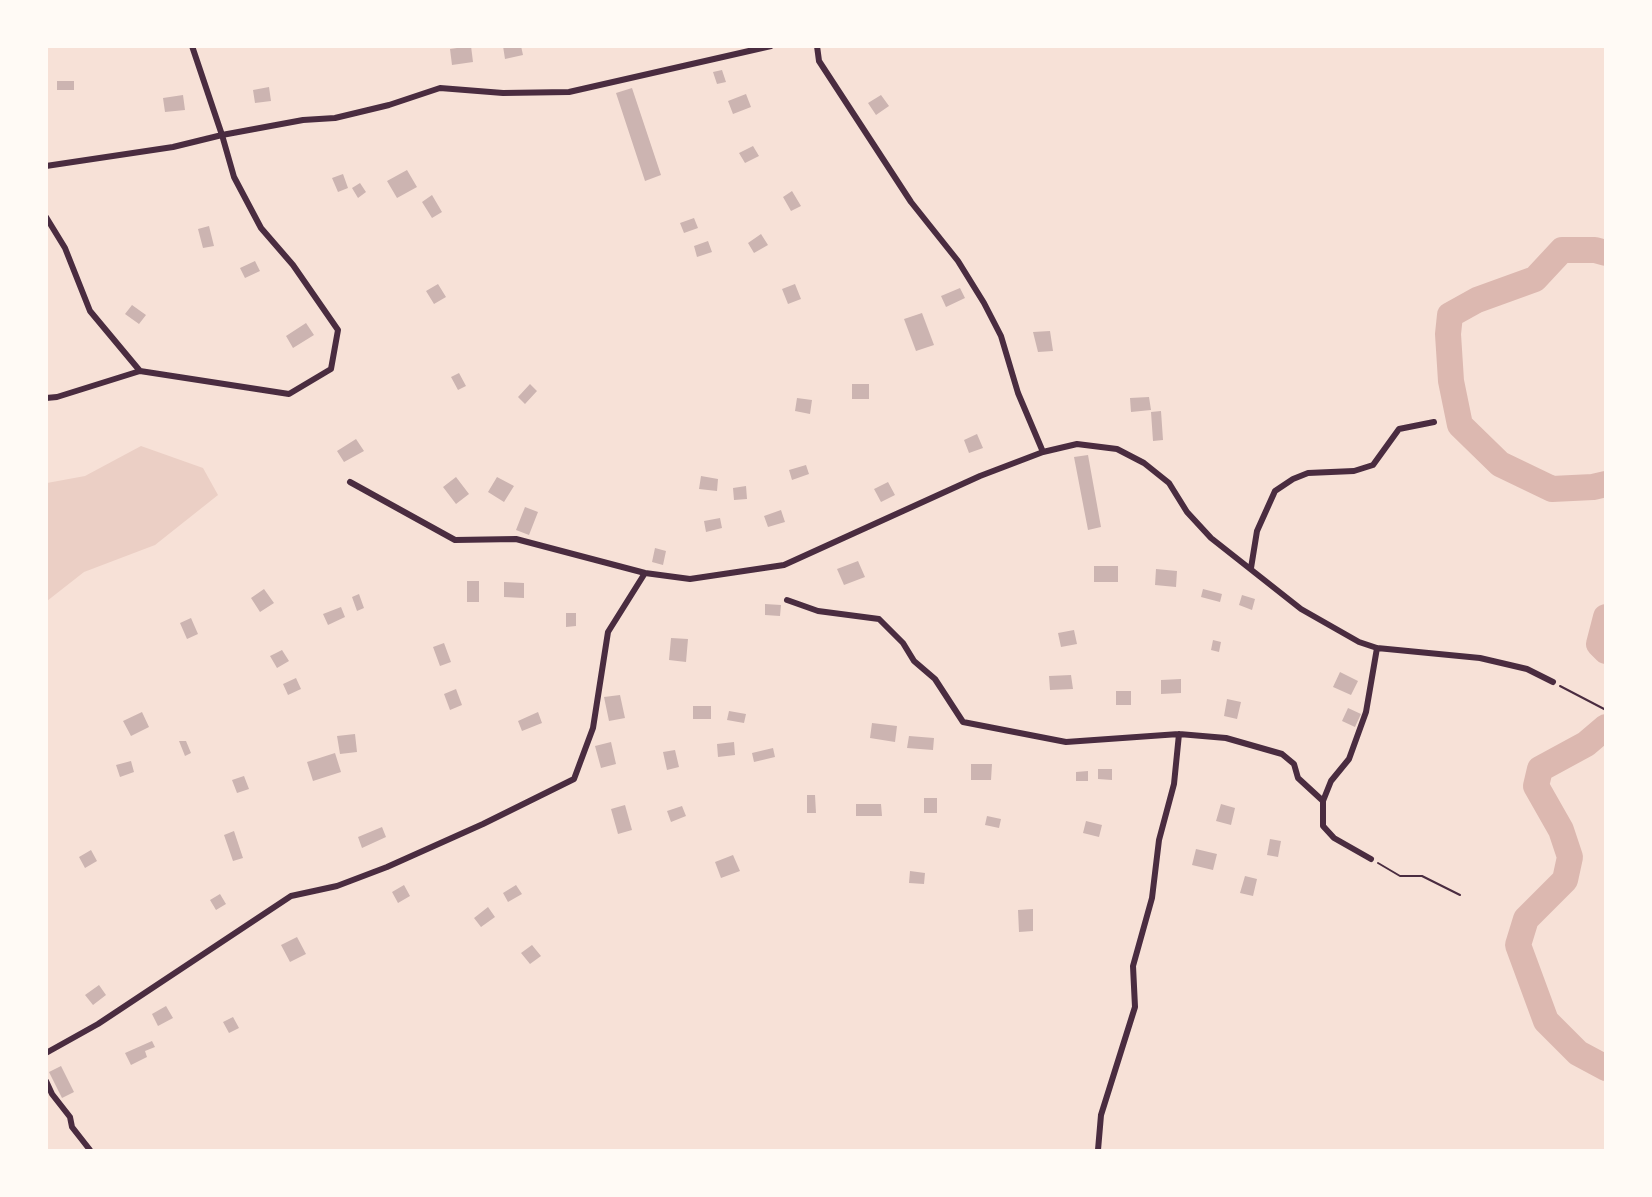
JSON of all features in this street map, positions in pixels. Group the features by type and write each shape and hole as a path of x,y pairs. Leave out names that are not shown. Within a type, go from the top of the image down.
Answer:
{"street":[{"path":"46,398 57,398 140,371 289,394 331,369 338,330 293,265 261,228 234,177 192,46"},
{"path":"46,166 173,147 303,120 334,118 389,105 440,88 503,93 569,92 771,46"},
{"path":"817,46 819,61 911,202 958,261 984,303 1001,336 1018,393 1043,452"},
{"path":"46,217 64,248 90,311 140,371"},
{"path":"1251,568 1257,531 1275,491 1293,479 1308,473 1354,471 1373,465 1399,429 1434,422"},
{"path":"350,482 455,540 516,539 645,573 690,579 784,565 980,476 1043,452 1077,444 1117,448 1144,463 1169,483 1187,512 1211,538 1301,609 1359,642 1377,648 1480,658 1527,669 1553,682"},
{"path":"46,1053 98,1024 291,896 337,886 387,867 483,824 574,779 593,728 608,632 645,573"},
{"path":"788,600 818,611 879,618 903,644 914,661 935,679 963,722 1066,742 1179,734 1226,738 1282,754 1294,764 1298,777 1323,801"},
{"path":"1371,859 1334,838 1323,826 1323,801 1331,780 1349,759 1366,712 1377,648"},
{"path":"1098,1150 1101,1115 1135,1007 1133,966 1152,898 1159,840 1174,784 1179,734"},
{"path":"46,1081 52,1094 70,1117 72,1127 90,1150"}],"path":[{"path":"1565,689 1605,710"},
{"path":"1371,859 1400,876 1422,876 1460,895"}],"shaded area":[{"path":"141,446 203,468 218,495 155,545 84,572 47,601 47,483 85,476"}],"building":[{"path":"471,46 473,62 452,65 450,49"},
{"path":"503,46 521,46 523,55 505,59"},
{"path":"722,70 726,82 717,84 713,72"},
{"path":"57,81 74,81 74,90 57,90"},
{"path":"269,87 271,101 255,103 253,90"},
{"path":"632,88 661,175 645,181 616,93"},
{"path":"746,94 751,107 733,114 728,101"},
{"path":"183,95 185,110 165,112 163,98"},
{"path":"881,95 889,106 876,115 868,103"},
{"path":"753,146 759,156 745,163 739,153"},
{"path":"407,170 417,187 397,198 387,181"},
{"path":"343,174 348,188 338,192 332,178"},
{"path":"360,183 366,192 358,198 352,188"},
{"path":"792,191 801,206 791,211 783,197"},
{"path":"432,195 442,212 432,218 422,202"},
{"path":"694,218 698,228 684,233 680,223"},
{"path":"209,226 214,246 203,248 198,229"},
{"path":"761,234 768,245 754,253 748,243"},
{"path":"708,241 712,252 697,257 694,246"},
{"path":"255,261 260,271 245,278 240,268"},
{"path":"438,284 446,297 434,304 426,291"},
{"path":"795,284 801,299 788,304 782,289"},
{"path":"960,288 965,298 946,307 941,296"},
{"path":"132,305 146,315 139,324 125,314"},
{"path":"922,313 934,345 916,351 904,319"},
{"path":"306,323 314,335 293,348 286,336"},
{"path":"1050,331 1053,351 1038,352 1033,332"},
{"path":"459,373 466,386 458,390 451,377"},
{"path":"530,384 537,391 525,404 518,397"},
{"path":"852,384 869,384 869,399 852,399"},
{"path":"1149,397 1151,410 1131,412 1130,398"},
{"path":"797,398 812,400 810,414 795,411"},
{"path":"1161,411 1163,440 1153,441 1151,412"},
{"path":"977,434 983,448 969,453 964,440"},
{"path":"356,439 364,451 344,462 337,451"},
{"path":"1088,455 1101,527 1088,530 1074,457"},
{"path":"806,465 809,474 792,480 789,470"},
{"path":"701,476 718,479 717,491 699,489"},
{"path":"456,477 469,494 456,504 443,487"},
{"path":"497,477 514,486 504,502 488,492"},
{"path":"888,482 895,495 881,502 874,489"},
{"path":"746,486 747,499 734,500 733,488"},
{"path":"525,507 538,512 529,535 516,530"},
{"path":"781,510 785,522 768,527 764,516"},
{"path":"720,518 722,528 706,532 704,521"},
{"path":"655,548 666,551 663,565 652,562"},
{"path":"858,561 865,577 844,585 837,569"},
{"path":"1094,566 1118,566 1118,582 1094,582"},
{"path":"1156,569 1177,571 1176,587 1155,585"},
{"path":"467,581 479,581 479,602 467,602"},
{"path":"504,582 524,583 524,598 504,597"},
{"path":"264,589 274,603 260,612 251,598"},
{"path":"1203,589 1222,594 1220,602 1201,597"},
{"path":"359,594 364,608 357,611 352,597"},
{"path":"1242,595 1255,599 1252,610 1239,605"},
{"path":"765,604 781,605 780,616 765,615"},
{"path":"341,607 345,617 328,625 323,614"},
{"path":"566,613 576,613 576,626 566,627"},
{"path":"191,618 198,634 187,639 180,623"},
{"path":"1074,630 1077,644 1061,647 1058,633"},
{"path":"671,638 688,639 686,662 669,660"},
{"path":"1213,640 1221,642 1219,652 1211,650"},
{"path":"444,643 451,662 440,666 433,647"},
{"path":"282,650 289,661 277,668 270,656"},
{"path":"1340,672 1358,681 1351,695 1333,687"},
{"path":"1071,675 1073,689 1050,690 1049,676"},
{"path":"296,678 301,689 288,695 283,684"},
{"path":"1181,679 1181,693 1161,694 1161,680"},
{"path":"456,689 462,705 450,710 444,694"},
{"path":"1116,691 1131,691 1131,705 1116,705"},
{"path":"620,695 625,718 609,721 604,697"},
{"path":"1227,699 1241,702 1237,719 1224,716"},
{"path":"693,706 711,706 711,719 693,719"},
{"path":"1348,708 1361,714 1355,727 1342,721"},
{"path":"729,711 746,714 744,723 727,720"},
{"path":"142,712 149,727 131,736 123,721"},
{"path":"538,712 542,723 522,731 518,721"},
{"path":"872,723 897,726 895,742 870,738"},
{"path":"355,734 357,752 340,754 337,736"},
{"path":"909,736 934,738 933,750 907,748"},
{"path":"179,741 186,741 191,753 185,756"},
{"path":"611,742 616,764 601,768 595,746"},
{"path":"734,742 735,755 718,757 717,744"},
{"path":"773,748 775,757 754,762 752,753"},
{"path":"675,750 679,767 667,770 663,752"},
{"path":"335,753 341,772 313,781 307,762"},
{"path":"131,761 134,772 120,777 116,765"},
{"path":"971,764 992,764 991,780 971,780"},
{"path":"1098,769 1112,769 1112,780 1098,779"},
{"path":"1088,771 1088,781 1076,781 1076,772"},
{"path":"244,776 249,789 237,793 232,780"},
{"path":"807,795 815,795 816,813 807,813"},
{"path":"924,798 937,798 937,813 924,813"},
{"path":"856,804 881,804 882,816 856,816"},
{"path":"1221,804 1235,808 1231,825 1216,821"},
{"path":"625,805 632,830 618,834 611,809"},
{"path":"682,806 686,816 671,822 667,811"},
{"path":"987,816 1001,819 999,828 985,825"},
{"path":"1086,821 1102,825 1099,837 1083,833"},
{"path":"382,827 386,837 362,848 358,837"},
{"path":"234,831 243,858 233,861 224,835"},
{"path":"1270,839 1281,841 1278,857 1267,855"},
{"path":"1196,849 1217,854 1213,870 1192,865"},
{"path":"91,850 97,861 85,868 79,857"},
{"path":"733,855 740,871 721,878 715,862"},
{"path":"910,871 925,873 924,884 909,883"},
{"path":"1245,876 1257,879 1253,896 1240,893"},
{"path":"404,885 410,896 398,903 392,892"},
{"path":"516,885 522,894 508,902 503,893"},
{"path":"220,894 226,904 216,910 210,900"},
{"path":"488,907 495,917 481,927 474,918"},
{"path":"1033,909 1033,931 1019,932 1018,910"},
{"path":"297,937 306,954 290,962 281,945"},
{"path":"532,945 541,956 530,964 521,953"},
{"path":"99,985 106,995 93,1005 85,995"},
{"path":"166,1006 173,1018 158,1026 152,1014"},
{"path":"233,1017 239,1028 229,1033 223,1022"},
{"path":"152,1041 155,1047 145,1051 147,1057 131,1065 125,1053"},
{"path":"61,1066 74,1092 62,1098 49,1072"}],"waterway":[{"path":"1606,253 1595,250 1562,250 1535,279 1477,300 1450,315 1448,334 1451,381 1460,425 1500,464 1552,489 1606,484"},
{"path":"1606,617 1599,644 1606,651"},
{"path":"1606,727 1586,744 1540,769 1536,786 1561,830 1570,857 1565,880 1526,919 1518,945 1546,1021 1578,1053 1606,1068"}]}
